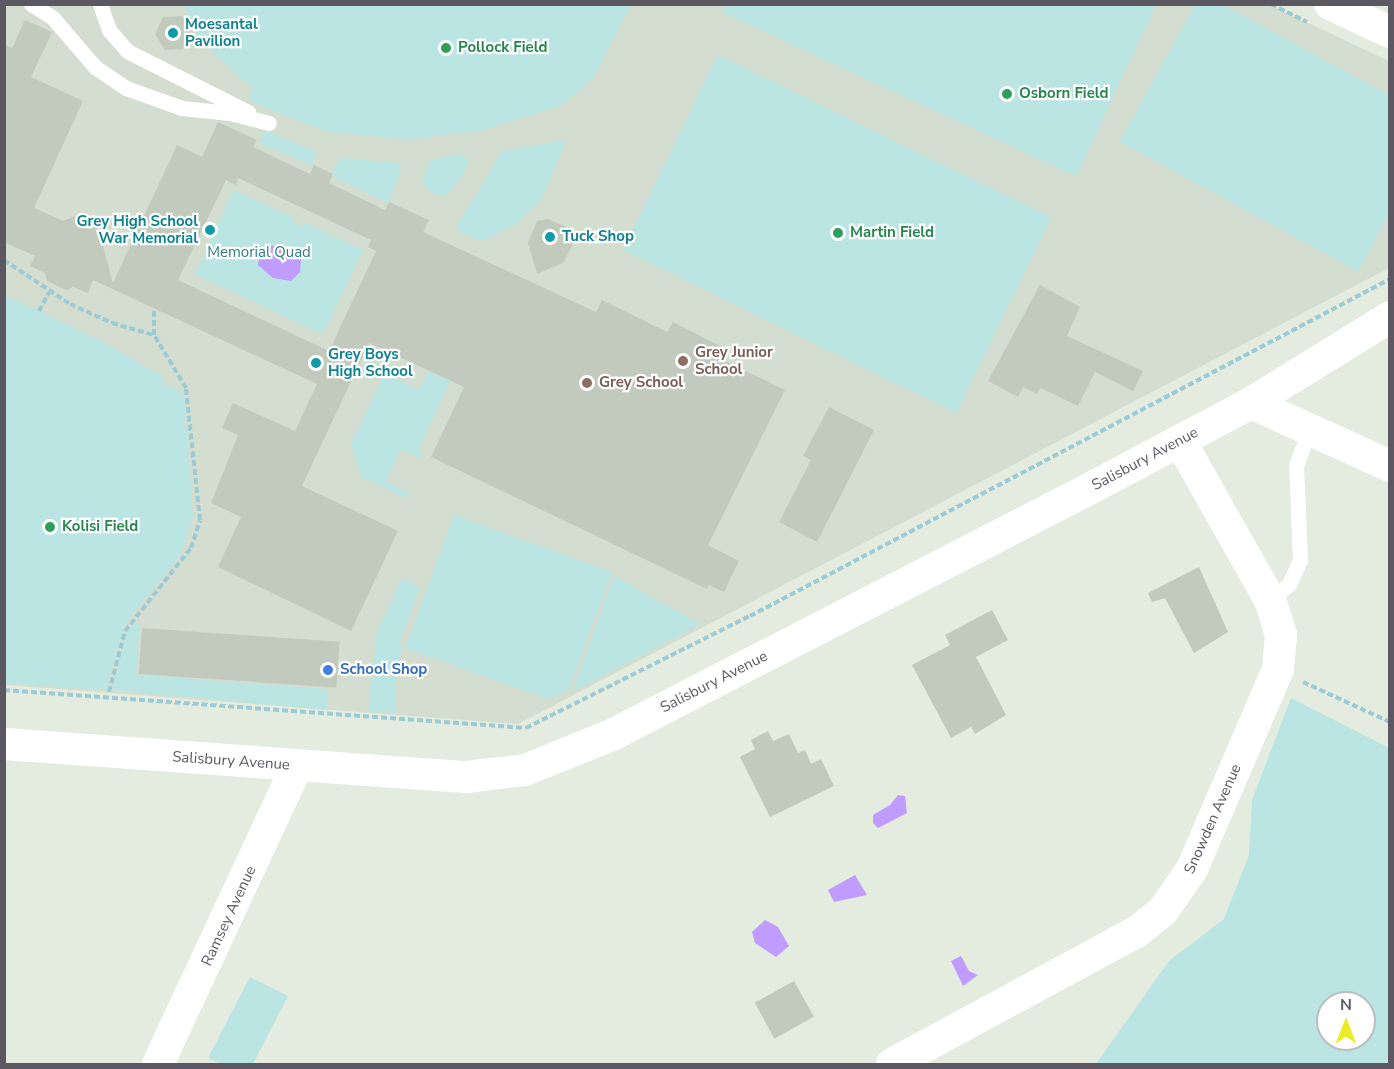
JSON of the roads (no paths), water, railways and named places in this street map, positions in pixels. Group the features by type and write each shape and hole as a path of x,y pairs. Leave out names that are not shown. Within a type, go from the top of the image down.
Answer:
{"street":[{"path":"1330,4 1389,32"},
{"name":"Salisbury Avenue","path":"4,744 466,777 495,776 557,760 1251,404 1389,317"},
{"name":"Salisbury Avenue","path":"1357,336 1389,326"},
{"path":"1251,404 1389,466"},
{"name":"Snowden Avenue","path":"892,1065 1094,958 1138,931 1163,911 1192,869 1278,669 1281,635 1270,600 1180,441"},
{"name":"Ramsey Avenue","path":"158,1065 297,766"}],"lane":[{"path":"31,4 53,18 95,67 126,88 182,108 230,113 269,123 127,51 109,30 100,4"},
{"path":"1270,600 1289,584 1300,560 1296,465 1310,429"}],"place":[{"name":"Moesantal Pavilion","path":"173,33"},
{"name":"Pollock Field","path":"446,48"},
{"name":"Osborn Field","path":"1007,94"},
{"name":"Grey High School War Memorial","path":"210,230"},
{"name":"Martin Field","path":"838,233"},
{"name":"Tuck Shop","path":"550,237"},
{"name":"Grey Junior School","path":"683,361"},
{"name":"Grey Boys High School","path":"316,363"},
{"name":"Grey School","path":"587,383"},
{"name":"Kolisi Field","path":"50,527"},
{"name":"School Shop","path":"328,670"}],"park label":[{"name":"Memorial Quad","path":"259,253"}]}
